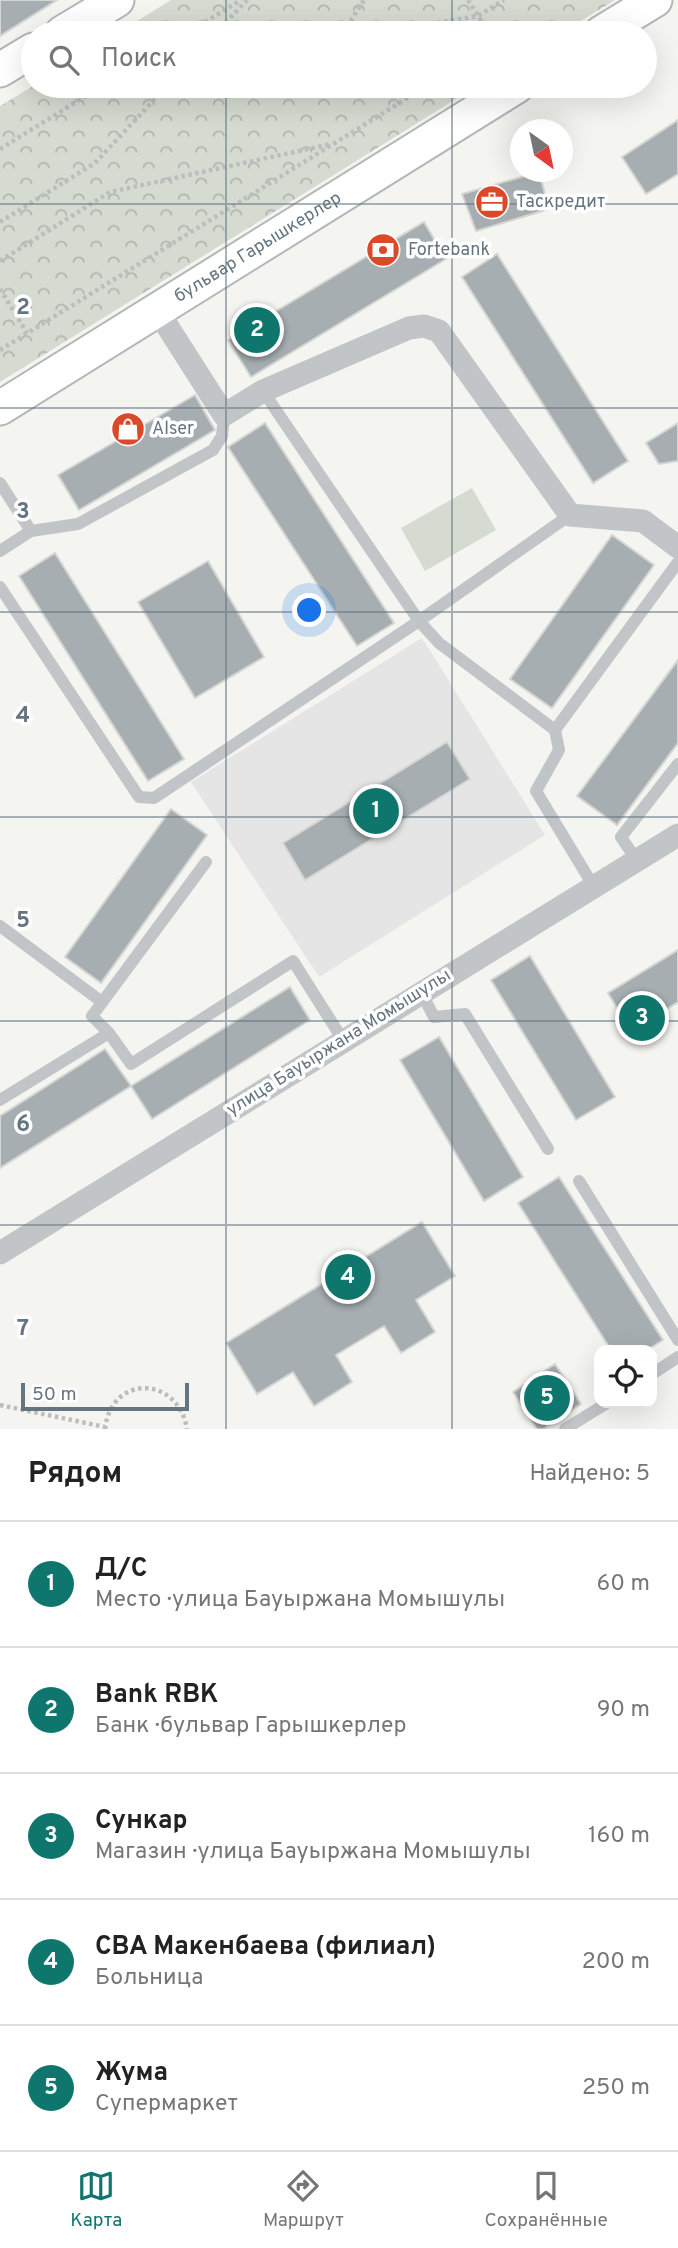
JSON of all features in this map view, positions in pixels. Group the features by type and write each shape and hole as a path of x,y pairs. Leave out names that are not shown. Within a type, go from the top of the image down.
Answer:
{"street":[{"path":"81,21 117,0"},
{"path":"621,21 655,0"},
{"path":"0,70 21,57"},
{"name":"бульвар Гарышкерлер","path":"0,408 498,98"},
{"path":"157,310 224,415 263,391 409,328 424,326 439,331 570,515 643,521 678,547"},
{"name":"улица Бауыржана Момышулы","path":"0,1253 678,835"}],"lane":[{"path":"263,391 419,621 439,643 555,730 559,750 536,791 594,887"},
{"path":"0,551 31,531 78,524 214,450 222,436 224,415"},
{"path":"0,483 31,531"},
{"path":"0,586 139,797 146,799 154,798 419,621 570,515"},
{"path":"555,730 678,562"},
{"path":"637,861 621,837 678,764"},
{"path":"206,862 92,1016 109,1033 131,1064 293,961 343,1040"},
{"path":"0,926 102,1002"},
{"path":"421,992 434,1017 465,1014 548,1149"},
{"path":"0,1100 109,1033"},
{"path":"579,1181 678,1340"},
{"path":"657,1371 678,1357"},
{"path":"565,1429 599,1408"}],"path":[{"path":"207,21 241,0"},
{"path":"227,21 247,0"},
{"path":"351,21 364,0"},
{"path":"468,0 481,21"},
{"path":"448,21 478,16 504,0"},
{"path":"0,149 83,98"},
{"path":"0,222 95,163 156,98"},
{"path":"0,350 408,98"},
{"path":"0,261 110,192 335,143"},
{"path":"0,289 27,333"},
{"path":"0,1405 105,1428 108,1413 121,1397 140,1388 154,1388 177,1403 184,1415 187,1429"}],"shaded area":[{"path":"422,638 545,835 319,977 191,782"}],"green space":[{"path":"171,0 615,0 581,21 137,21"},
{"path":"21,93 21,98 458,98 0,382 0,106"},
{"path":"472,488 496,530 425,571 401,528"}],"building":[{"path":"0,0 57,0 21,21 0,36"},
{"path":"678,120 678,174 646,194 622,157"},
{"path":"510,180 542,182 549,209 476,231 462,194"},
{"path":"424,222 446,259 251,377 228,340"},
{"path":"497,254 628,461 593,483 462,277"},
{"path":"195,395 215,430 79,510 58,475"},
{"path":"265,423 394,623 357,646 228,447"},
{"path":"678,423 678,461 659,464 646,443"},
{"path":"612,535 654,565 552,708 510,679"},
{"path":"55,553 184,759 148,781 19,576"},
{"path":"208,561 264,657 195,698 138,602"},
{"path":"678,660 678,743 617,825 577,796"},
{"path":"447,742 470,779 305,880 283,843"},
{"path":"171,809 207,835 101,983 65,957"},
{"path":"678,950 678,1002 631,1031 608,993"},
{"path":"530,956 615,1097 576,1120 491,980"},
{"path":"290,987 310,1020 152,1119 131,1086"},
{"path":"439,1037 523,1177 484,1201 400,1060"},
{"path":"105,1049 131,1086 0,1168 0,1116"},
{"path":"559,1177 663,1340 655,1345 608,1345 518,1203"},
{"path":"422,1222 455,1276 416,1300 435,1332 401,1353 384,1326 336,1355 352,1382 314,1406 293,1372 257,1394 226,1343"},
{"path":"555,1364 581,1404 543,1429 537,1429 513,1392"}],"place":[{"name":"Таскредит","path":"492,202"},
{"name":"Fortebank","path":"383,250"},
{"name":"Bank RBK","path":"257,330"},
{"name":"Alser","path":"128,429"},
{"name":"Д/С","path":"376,811"},
{"name":"Сункар","path":"642,1018"},
{"name":"СВА Макенбаева (филиал)","path":"348,1277"},
{"name":"Жума","path":"547,1398"}]}
